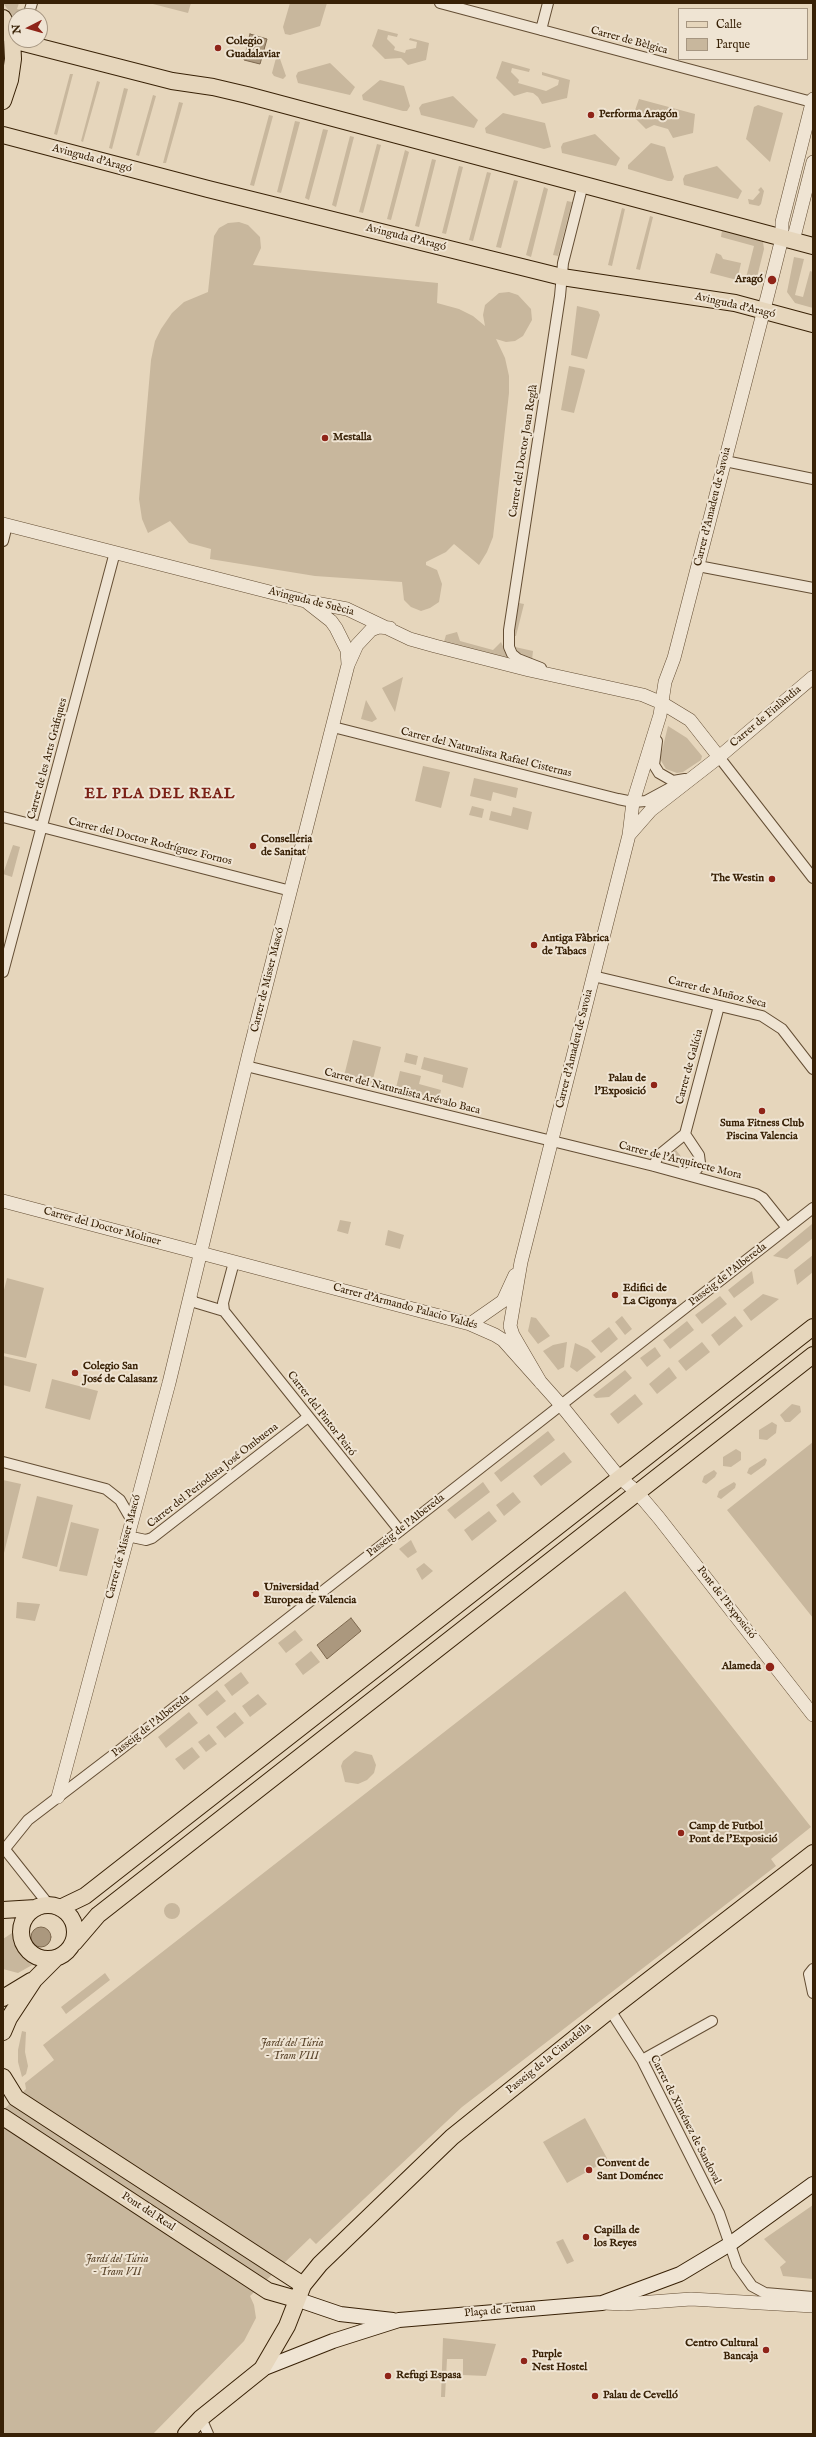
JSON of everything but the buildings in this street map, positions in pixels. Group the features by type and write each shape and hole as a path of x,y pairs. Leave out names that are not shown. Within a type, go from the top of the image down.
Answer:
{"main road":[{"path":"3,18 8,28"},
{"path":"48,47 172,81 213,87 247,95 813,246"},
{"path":"3,102 10,80 12,48"},
{"name":"Avinguda d'Aragó","path":"3,135 188,184 562,277 735,303 763,312 813,324"},
{"path":"55,1959 47,1960 32,1954 23,1942 22,1926 25,1918 49,1907 85,1896 813,1327"},
{"path":"3,2032 8,2018 34,1980 55,1959 66,1952 98,1915 813,1355"},
{"name":"Passeig de la Ciutadella","path":"300,2292 320,2264 452,2137 610,2010 813,1853"},
{"path":"3,1910 49,1907 68,1914 74,1922 76,1932 74,1942"},
{"path":"3,1998 34,1980"},
{"path":"3,2077 16,2098 277,2267 300,2292"},
{"name":"Pont del Real","path":"3,2117 268,2291 300,2292"},
{"name":"Plaça de Tetuan","path":"262,2369 287,2326 300,2292 340,2314 399,2320 602,2303 680,2274 730,2244 813,2184"},
{"name":"Plaça de Tetuan","path":"186,2434 201,2418 262,2369 333,2341 399,2320"}],"street":[{"name":"Carrer de Bèlgica","path":"440,3 813,100"},
{"path":"541,30 548,3"},
{"path":"787,239 782,222 813,100"},
{"path":"787,239 813,162"},
{"name":"Carrer del Doctor Joan Reglà","path":"577,680 518,659 512,654 509,647 509,630 562,277 583,184"},
{"name":"Carrer d'Amadeu de Savoia","path":"541,1383 510,1326 521,1262 629,835 633,802 661,709 665,682 674,658 763,312 787,239"},
{"path":"725,461 813,479"},
{"path":"3,541 5,524"},
{"name":"Avinguda de Suècia","path":"5,524 305,601 347,609 390,628 410,639 435,646 643,695 661,709 690,720 718,757"},
{"name":"Carrer de les Arts Gràfiques","path":"3,972 115,552"},
{"path":"698,566 813,588"},
{"path":"305,601 331,621 336,628 346,650 348,665"},
{"path":"348,665 357,645 371,630 379,627 390,628"},
{"name":"Carrer de Misser Mascó","path":"58,1797 190,1296 246,1066 348,665"},
{"name":"Carrer de Finlàndia","path":"629,835 647,813 701,768 718,757 813,677"},
{"path":"661,709 654,765 659,773 669,780 678,781 685,779"},
{"name":"Carrer del Naturalista Rafael Cisternas","path":"333,727 633,802"},
{"path":"718,757 813,878"},
{"path":"633,802 654,799 701,768"},
{"name":"Carrer del Doctor Rodríguez Fornos","path":"3,817 291,891"},
{"name":"Carrer de Muñoz Seca","path":"593,976 762,1016 775,1022 813,1069"},
{"name":"Carrer de Galícia","path":"685,1134 718,1006"},
{"name":"Carrer del Naturalista Arévalo Baca","path":"246,1066 552,1142"},
{"path":"654,1166 658,1156 685,1134 699,1155 700,1163 697,1169 685,1174"},
{"name":"Carrer de l'Arquitecte Mora","path":"552,1142 654,1166 760,1195 787,1228"},
{"name":"Carrer del Doctor Moliner","path":"3,1201 201,1253"},
{"name":"Passeig de l'Albereda","path":"3,1849 23,1824 813,1208"},
{"name":"Carrer d'Armando Palacio Valdés","path":"201,1253 486,1329 503,1340 620,1477 637,1492"},
{"path":"190,1296 194,1302 224,1311 223,1303 234,1262"},
{"name":"Carrer d'Amadeu de Savoia","path":"470,1324 502,1301 521,1262"},
{"name":"Carrer del Pintor Peiró","path":"224,1311 400,1531"},
{"name":"Carrer del Periodista José Ombuena","path":"127,1536 146,1540 152,1538 308,1417"},
{"path":"3,1462 106,1489 120,1500 132,1519"},
{"name":"Pont de l'Exposició","path":"637,1492 813,1715"},
{"path":"3,1849 49,1907"},
{"path":"813,1968 809,1974 813,1992"},
{"name":"Carrer de Ximénez de Sandoval","path":"610,2010 642,2060 719,2213 737,2265 752,2286 765,2293 813,2297"},
{"path":"642,2060 712,2021"},
{"name":"Plaça de Tetuan","path":"602,2303 624,2304 691,2299 751,2301 813,2306"},
{"path":"201,2418 208,2434"}],"green space":[{"path":"3,3 19,3 17,8 8,8 8,10"},
{"path":"149,3 191,3 188,13"},
{"path":"290,3 327,3 320,26 290,35 285,34 283,27"},
{"path":"378,29 398,34 397,37 388,35 387,39 395,47 394,50 405,53 406,50 416,48 417,42 409,40 410,38 429,43 426,60 408,65 401,58 385,59 372,46"},
{"path":"279,56 286,76 283,79 274,76 272,73 276,58"},
{"path":"502,61 530,69 529,72 512,68 511,72 519,80 518,83 546,91 558,85 559,80 542,75 542,72 570,80 567,98 542,104 538,97 533,93 527,92 514,96 496,78"},
{"path":"330,63 355,87 350,95 298,83 296,76 298,72"},
{"path":"70,74 73,74 57,135 54,134"},
{"path":"380,80 404,86 410,106 407,111 363,100 362,95"},
{"path":"97,81 100,82 83,142 81,141"},
{"path":"124,88 128,89 112,149 109,148"},
{"path":"153,95 156,96 139,156 136,155"},
{"path":"453,96 478,120 474,128 421,115 419,108 422,104"},
{"path":"639,99 695,114 693,133 673,138 668,129 654,125 646,129 633,116"},
{"path":"179,102 183,103 166,163 163,163"},
{"path":"758,105 783,113 770,162 746,139 754,107"},
{"path":"503,113 545,123 551,147 544,149 486,133 485,128"},
{"path":"269,115 273,116 254,186 250,185"},
{"path":"295,121 300,122 281,193 277,192"},
{"path":"323,129 328,130 309,200 305,198"},
{"path":"595,134 620,158 616,166 562,153 561,147 563,143"},
{"path":"350,136 354,137 336,207 332,205"},
{"path":"651,143 665,147 674,177 672,181 628,169 628,165"},
{"path":"377,144 381,145 363,213 359,212"},
{"path":"405,150 409,152 391,220 387,219"},
{"path":"432,159 436,160 419,227 415,226"},
{"path":"459,166 463,167 446,234 442,233"},
{"path":"717,166 742,191 738,199 684,185 683,179 685,175"},
{"path":"487,172 491,173 473,241 469,240"},
{"path":"514,180 518,181 501,248 496,247"},
{"path":"544,187 548,189 531,257 526,255"},
{"path":"761,187 764,191 761,204 759,206 749,204 748,199 753,200 760,192 758,190"},
{"path":"567,201 572,202 558,256 553,255"},
{"path":"622,208 625,209 612,266 608,265"},
{"path":"650,216 653,217 640,270 636,269"},
{"name":"Mestalla","path":"239,222 248,225 260,237 261,248 253,265 438,283 437,303 459,309 473,316 485,326 483,315 485,305 499,293 509,292 518,295 531,309 532,320 523,336 515,341 506,342 496,339 505,358 509,376 509,393 493,537 487,552 479,565 454,544 446,552 426,562 426,565 437,570 442,584 439,602 430,608 421,611 411,607 404,600 402,582 315,576 210,559 211,549 189,543 170,521 148,533 142,519 139,499 151,360 155,341 172,313 184,302 208,292 214,236 219,228 228,223"},
{"path":"722,230 763,242 764,249 755,285 745,282 754,246 721,237"},
{"path":"716,253 721,255 723,259 741,263 737,280 710,273"},
{"path":"794,257 804,259 795,295 803,297 810,271 813,272 813,308 795,303 787,292"},
{"path":"577,306 598,311 600,315 587,359 571,355"},
{"path":"569,366 584,369 585,371 574,413 561,410"},
{"path":"519,603 524,604 516,636 513,636"},
{"path":"457,632 460,641 493,650 501,642 507,655 512,660 443,645 446,635"},
{"path":"515,647 533,651 532,660 519,653"},
{"path":"403,677 395,712 382,688"},
{"path":"366,700 377,719 372,722 361,719"},
{"path":"668,726 687,738 702,756 701,760 683,772 677,773 666,769 660,759"},
{"path":"423,766 450,772 441,808 415,801"},
{"path":"474,778 518,788 516,798 493,792 491,801 470,796"},
{"path":"472,806 484,809 482,818 469,815"},
{"path":"513,807 532,812 528,830 489,820 491,811 511,816"},
{"path":"13,845 20,847 12,877 3,874"},
{"path":"353,1040 381,1047 372,1083 344,1076"},
{"path":"406,1053 418,1056 416,1065 404,1062"},
{"path":"424,1057 468,1068 463,1088 442,1082 443,1075 421,1069"},
{"path":"400,1071 421,1076 419,1084 441,1090 439,1099 396,1088"},
{"path":"676,1150 686,1163 666,1158"},
{"path":"340,1220 351,1222 348,1234 337,1231"},
{"path":"812,1224 813,1238 787,1259 773,1256"},
{"path":"388,1230 404,1235 400,1249 385,1245"},
{"path":"813,1255 813,1272 797,1285 794,1270"},
{"path":"752,1271 754,1283 734,1298 728,1290"},
{"path":"7,1278 44,1288 26,1358 3,1353 3,1294"},
{"path":"763,1294 779,1299 751,1321 743,1310"},
{"path":"720,1296 727,1304 702,1324 695,1315"},
{"path":"622,1316 632,1329 625,1335 615,1322"},
{"path":"735,1316 743,1326 719,1346 711,1335"},
{"path":"531,1317 536,1318 550,1336 538,1344 528,1331"},
{"path":"687,1321 694,1330 670,1349 663,1340"},
{"path":"609,1327 618,1339 601,1353 591,1341"},
{"path":"567,1342 564,1367 558,1370 543,1351 553,1345"},
{"path":"702,1342 710,1352 686,1371 678,1361"},
{"path":"575,1343 588,1349 596,1357 577,1372 570,1367"},
{"path":"655,1347 661,1356 647,1367 640,1358"},
{"path":"3,1356 37,1364 30,1392 3,1385"},
{"path":"669,1367 677,1378 657,1394 649,1384"},
{"path":"625,1370 632,1378 609,1397 596,1398 593,1395"},
{"path":"52,1379 98,1391 90,1420 45,1408"},
{"path":"635,1394 643,1404 618,1424 610,1414"},
{"path":"792,1404 800,1406 801,1412 790,1422 785,1422 780,1415"},
{"path":"772,1422 777,1425 776,1433 767,1440 759,1439 759,1430"},
{"path":"548,1431 555,1440 501,1482 494,1473"},
{"path":"813,1442 813,1618 727,1510"},
{"path":"736,1449 741,1452 741,1460 731,1467 723,1466 723,1457"},
{"path":"564,1452 572,1462 541,1486 533,1476"},
{"path":"765,1458 767,1460 765,1465 751,1475 747,1473 749,1468"},
{"path":"714,1470 717,1473 715,1477 706,1484 702,1482 704,1476"},
{"path":"3,1480 21,1484 4,1553 3,1553"},
{"path":"483,1482 490,1492 455,1519 447,1510"},
{"path":"734,1482 736,1484 735,1488 721,1499 717,1497 719,1491"},
{"path":"513,1492 521,1502 504,1516 496,1505"},
{"path":"37,1496 73,1505 57,1567 22,1558"},
{"path":"489,1511 497,1521 472,1541 464,1530"},
{"path":"71,1522 99,1529 87,1576 59,1571"},
{"path":"411,1540 417,1552 408,1558 399,1549"},
{"path":"424,1563 433,1571 422,1580 416,1569"},
{"name":"Jardí del Túria - Tram VIII","path":"625,1591 811,1827 771,1859 776,1866 462,2107 316,2244 310,2238 250,2296 254,2305 256,2318 244,2341 153,2434 3,2434 3,2110 26,2089 25,2083 54,2060 43,2045"},
{"path":"17,1602 40,1604 35,1621 16,1618"},
{"path":"295,1630 303,1640 286,1653 278,1643"},
{"path":"311,1651 320,1662 303,1675 295,1664"},
{"path":"241,1672 249,1683 232,1696 224,1685"},
{"path":"217,1690 226,1701 207,1716 198,1705"},
{"path":"258,1694 267,1704 250,1717 242,1706"},
{"path":"189,1712 198,1723 166,1748 158,1737"},
{"path":"235,1712 244,1723 225,1738 216,1727"},
{"path":"209,1734 217,1744 206,1752 198,1742"},
{"path":"192,1747 200,1757 184,1770 175,1759"},
{"path":"355,1751 372,1755 376,1765 374,1773 367,1780 358,1784 345,1782 341,1766 343,1761"},
{"path":"172,1903 178,1905 180,1911 178,1917 172,1919 166,1917 164,1911 166,1905"},
{"path":"15,1931 14,1938 19,1952 34,1964 18,1973 3,1969 3,1939"},
{"path":"105,1973 110,1980 66,2014 61,2007"},
{"path":"22,2031 26,2032 25,2052 28,2066 26,2074 22,2077 18,2062 18,2050"},
{"path":"585,2118 608,2160 567,2183 543,2142"},
{"path":"813,2205 813,2279 783,2276 780,2267 786,2262 764,2239"},
{"path":"563,2239 574,2261 567,2264 556,2242"},
{"path":"443,2338 496,2344 486,2376 463,2375 463,2359 447,2359 445,2397 441,2397"}],"shaded area":[{"path":"250,34 267,39 260,64 244,60"},
{"path":"351,1618 361,1631 327,1659 317,1645"},
{"path":"41,1927 48,1930 51,1937 48,1944 41,1947 34,1944 31,1937 34,1930"}],"place":[{"name":"Colegio Guadalaviar","path":"218,48"},
{"name":"Performa Aragón","path":"591,115"},
{"name":"Aragó","path":"772,280"},
{"name":"Mestalla","path":"325,438"},
{"name":"Conselleria de Sanitat","path":"253,846"},
{"name":"The Westin","path":"772,879"},
{"name":"Antiga Fàbrica de Tabacs","path":"534,945"},
{"name":"Palau de l'Exposició","path":"654,1085"},
{"name":"Suma Fitness Club Piscina Valencia","path":"762,1111"},
{"name":"Edifici de La Cigonya","path":"615,1295"},
{"name":"Colegio San José de Calasanz","path":"75,1373"},
{"name":"Universidad Europea de Valencia","path":"256,1594"},
{"name":"Alameda","path":"770,1667"},
{"name":"Camp de Futbol Pont de l'Exposició","path":"681,1833"},
{"name":"Convent de Sant Doménec","path":"589,2170"},
{"name":"Capilla de los Reyes","path":"586,2237"},
{"name":"Centro Cultural Bancaja","path":"766,2350"},
{"name":"Purple Nest Hostel","path":"524,2361"},
{"name":"Refugi Espasa","path":"388,2376"},
{"name":"Palau de Cevelló","path":"595,2396"}],"district":[{"name":"EL PLA DEL REAL","path":"160,795"}],"park label":[{"name":"Jardí del Túria - Tram VII","path":"117,2266"}]}
